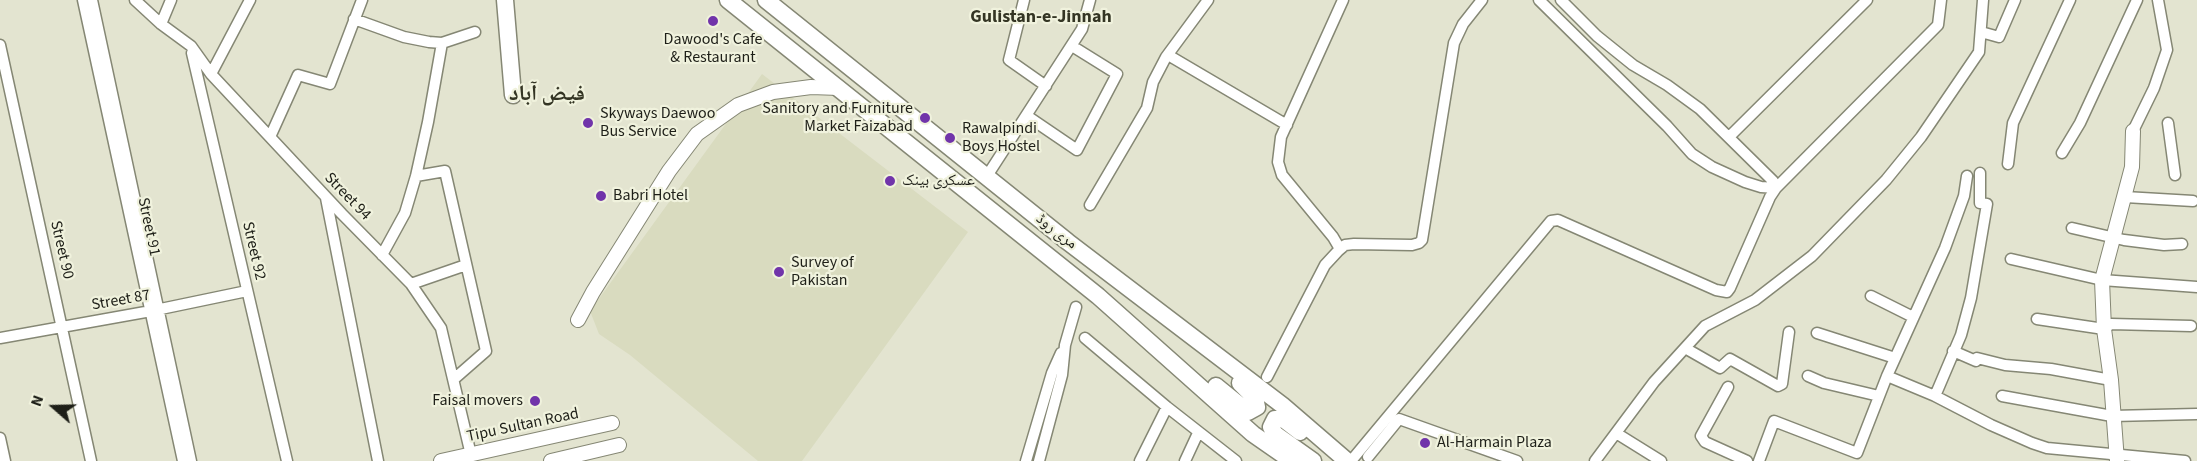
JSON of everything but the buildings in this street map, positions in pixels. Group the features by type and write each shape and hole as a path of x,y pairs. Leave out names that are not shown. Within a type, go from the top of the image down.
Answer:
{"main road":[{"path":"505,0 513,95"},
{"name":"مری روڈ","path":"728,0 1098,296 1253,434 1292,461"},
{"name":"مری روڈ","path":"766,0 1068,242 1282,405 1349,461"},
{"path":"1068,242 1192,348 1242,384 1256,398 1257,407 1248,412 1175,351 1098,296"},
{"path":"1313,461 1275,434 1271,427 1275,419 1283,419 1336,461"}],"street":[{"name":"Street 91","path":"83,0 155,310 183,461"},
{"path":"92,0 155,310 191,461"},
{"name":"Street 94","path":"135,0 161,24 191,46 211,74 411,284 441,328 471,454"},
{"path":"161,24 171,0"},
{"path":"211,74 250,0"},
{"path":"270,137 298,75 330,84 362,0"},
{"path":"1024,0 1009,60 1046,86"},
{"path":"987,176 1082,29 1090,0"},
{"path":"1090,205 1147,108 1154,82 1168,55 1208,0"},
{"path":"1340,249 1333,237 1282,175 1278,162 1278,149 1314,61 1343,0"},
{"path":"1267,377 1325,266 1340,249 1345,245 1354,244 1412,245 1422,240 1454,43 1463,24 1482,0"},
{"path":"1539,0 1667,126 1692,154 1712,167 1745,182 1761,187 1776,188"},
{"path":"1561,0 1634,65 1700,109 1773,181 1776,188"},
{"path":"1729,137 1867,0"},
{"path":"1349,461 1551,221 1558,219 1716,290 1726,292 1730,288 1776,188 1938,26 1941,0"},
{"path":"1595,461 1654,382 1706,326 1755,300 1812,256 1886,180 1921,137 1980,52 1983,0"},
{"path":"1981,32 1999,37 2015,0"},
{"path":"2008,164 2013,123 2070,0"},
{"path":"2062,153 2080,123 2138,0"},
{"path":"2116,457 2111,380 2104,329 2102,280 2132,167 2133,131 2154,88 2167,50 2158,0"},
{"path":"354,19 429,42 442,43 475,32"},
{"path":"382,255 405,213 416,176 442,43"},
{"name":"Street 90","path":"0,45 91,461"},
{"name":"Street 92","path":"191,46 287,461"},
{"path":"1027,116 1077,150 1117,74 1071,46"},
{"path":"1168,55 1287,125"},
{"path":"578,320 669,171 697,134 738,105 773,92 811,87 839,88"},
{"path":"2168,123 2175,175"},
{"path":"416,176 445,171 486,351 454,379"},
{"path":"1935,396 1960,335 1971,298 1987,204 1980,204 1980,173"},
{"path":"1759,461 1774,422 1857,453 1887,376 1945,248 1964,196 1967,176"},
{"path":"326,197 378,461"},
{"path":"2125,197 2193,201"},
{"path":"2073,228 2114,238 2149,243 2182,244"},
{"path":"2012,259 2102,280 2197,287"},
{"path":"411,284 466,265"},
{"name":"Street 87","path":"0,338 247,291"},
{"path":"1871,296 1913,317"},
{"path":"1026,461 1052,373 1065,345 1076,307"},
{"path":"2037,319 2104,329 2111,324 2191,326"},
{"path":"1685,348 1720,368 1730,359 1778,386 1782,384 1789,332"},
{"path":"1817,333 1895,358"},
{"path":"1085,339 1198,433 1236,461"},
{"path":"1039,461 1062,375 1065,345"},
{"path":"1953,351 1976,361 1977,358 2005,365 2051,369 2111,380"},
{"path":"1808,376 1824,383 1880,396"},
{"path":"1887,376 1935,396 2032,443 2061,450 2116,457 2185,461"},
{"path":"1728,387 1701,436 1705,442 1747,461"},
{"path":"2002,396 2112,416 2197,414"},
{"path":"1140,461 1167,407"},
{"path":"1368,457 1400,418 1517,461"},
{"name":"Tipu Sultan Road","path":"441,461 612,423"},
{"path":"1185,461 1198,433"},
{"path":"1616,433 1661,461"},
{"path":"0,438 5,461"},
{"path":"551,461 619,445"}],"shaded area":[{"name":"Survey of Pakistan","path":"762,74 968,232 802,461 758,461 630,355 599,334 590,311"}],"place":[{"name":"Dawood's Cafe & Restaurant","path":"713,21"},
{"name":"Sanitory and Furniture Market Faizabad","path":"925,118"},
{"name":"Skyways Daewoo Bus Service","path":"588,123"},
{"name":"Rawalpindi Boys Hostel","path":"950,138"},
{"name":"عسکری بینک","path":"890,181"},
{"name":"Babri Hotel","path":"601,196"},
{"name":"Survey of Pakistan","path":"779,272"},
{"name":"Faisal movers","path":"535,401"},
{"name":"Al-Harmain Plaza","path":"1425,443"}],"district":[{"name":"Gulistan-e-Jinnah","path":"1041,18"},
{"name":"فیض آباد","path":"547,95"}]}
